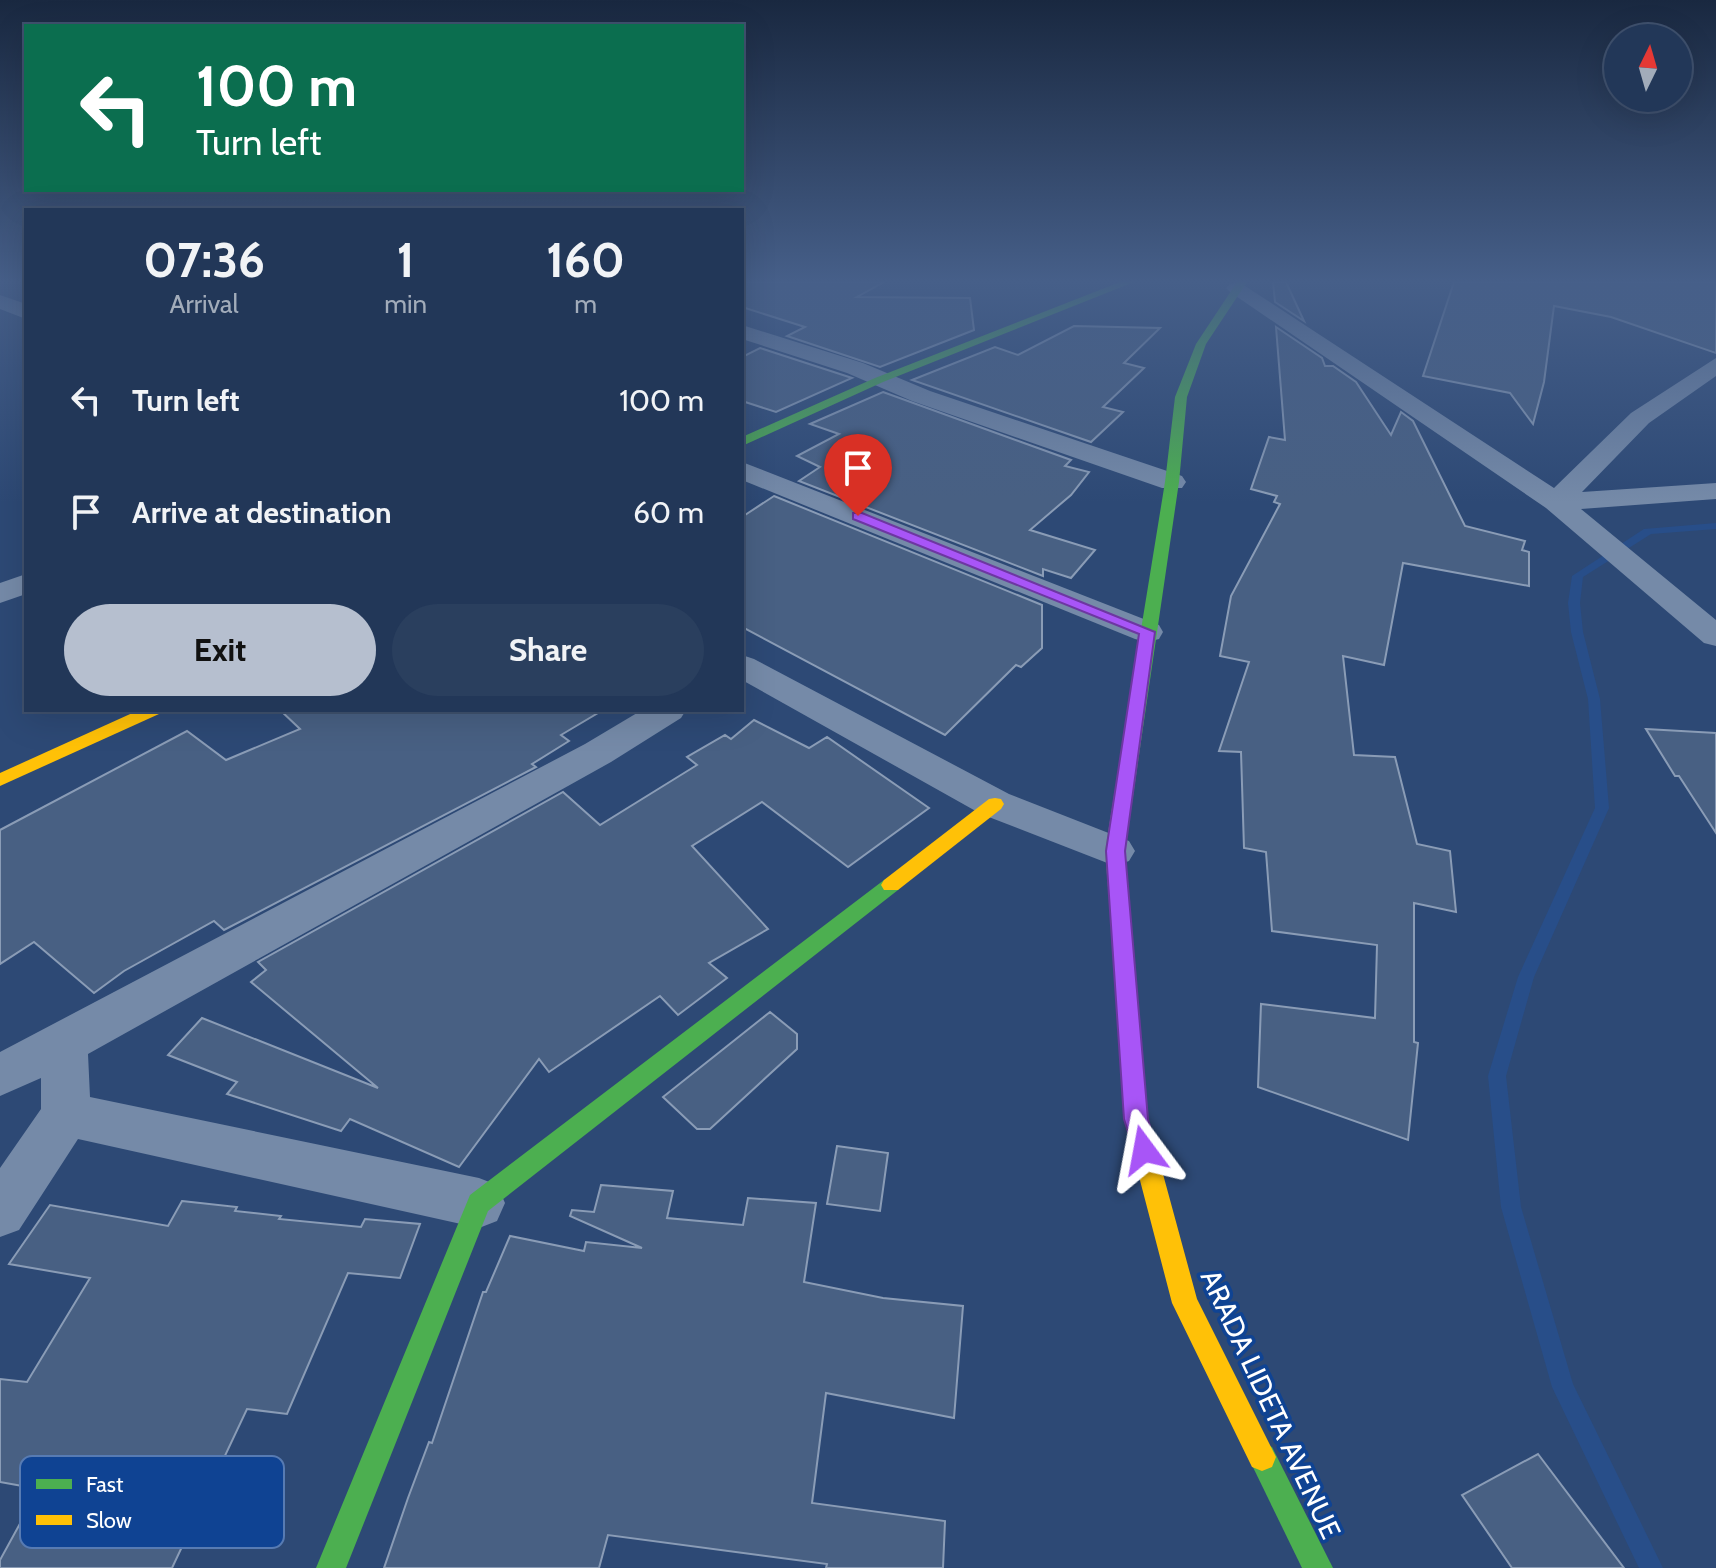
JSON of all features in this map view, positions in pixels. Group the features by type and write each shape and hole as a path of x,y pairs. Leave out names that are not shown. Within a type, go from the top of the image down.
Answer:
{"main road":[{"path":"744,441 942,355"},
{"name":"ARADA LIDETA AVENUE","path":"1197,355 1181,397 1172,482 1115,851 1136,1119 1185,1303 1318,1568"},
{"path":"0,780 149,712"},
{"path":"331,1568 479,1203 995,804"}],"street":[{"path":"815,355 1172,482"},
{"path":"1342,355 1556,502 1615,555 1716,636"},
{"path":"1556,502 1640,418 1716,365"},
{"path":"744,471 1147,632"},
{"path":"1556,502 1716,491"},
{"path":"0,594 24,584"},
{"path":"744,667 995,804 1115,851"},
{"path":"0,1075 64,1044 598,753 665,712"},
{"path":"0,1212 66,1114 64,1044"},
{"path":"66,1114 479,1203"}],"building":[{"path":"782,355 852,378 776,412 744,402 744,356"},
{"path":"845,355 910,355 880,367"},
{"path":"974,355 1132,355 1124,363 1144,368 1103,407 1123,412 1091,442 912,380"},
{"path":"1278,355 1318,355 1325,366 1333,366 1356,382 1391,435 1401,412 1413,421 1465,526 1525,541 1522,550 1529,552 1529,586 1403,563 1384,665 1343,656 1354,755 1395,757 1417,844 1450,851 1456,912 1414,903 1414,1042 1418,1043 1408,1140 1258,1087 1261,1004 1375,1018 1377,945 1272,931 1266,852 1244,848 1241,752 1219,751 1249,662 1220,656 1231,596 1280,504 1274,502 1277,496 1251,489 1269,437 1285,440"},
{"path":"1430,355 1548,355 1533,424 1510,393 1423,376"},
{"path":"883,392 1071,460 1065,466 1089,472 1071,495 1030,530 1095,550 1071,578 1043,569 1043,576 799,481 820,467 797,456 839,434 810,424"},
{"path":"774,496 1042,605 1042,648 1021,667 1016,665 945,735 744,628 744,516"},
{"path":"282,712 600,712 561,735 569,741 532,764 536,767 224,930 214,921 124,971 94,993 34,942 0,964 0,830 187,731 226,760 300,729"},
{"path":"754,720 809,748 827,737 929,808 848,867 762,802 692,846 768,929 709,963 727,978 678,1015 660,996 549,1072 539,1059 459,1167 350,1119 341,1131 227,1094 237,1082 168,1055 202,1018 378,1088 251,982 266,970 258,962 563,792 600,825 697,765 687,757 725,735 731,739"},
{"path":"1646,729 1716,733 1716,833 1679,776 1675,776"},
{"path":"770,1012 797,1034 797,1049 710,1129 697,1129 663,1097"},
{"path":"837,1146 888,1153 880,1211 827,1204"},
{"path":"601,1185 673,1191 667,1218 743,1225 748,1198 816,1203 804,1282 883,1298 963,1306 954,1418 826,1393 812,1503 945,1521 943,1568 826,1568 827,1564 608,1535 599,1568 384,1568 429,1442 432,1443 483,1292 486,1292 510,1236 584,1251 586,1242 642,1248 570,1216 572,1210 594,1212"},
{"path":"182,1201 237,1207 235,1211 281,1216 279,1219 361,1227 365,1219 420,1224 400,1278 348,1273 287,1414 247,1409 225,1456 20,1456 20,1486 0,1482 0,1379 27,1382 90,1278 9,1264 50,1205 168,1226"},
{"path":"1538,1454 1624,1568 1512,1568 1462,1495"},
{"path":"20,1524 20,1548 181,1548 172,1568 0,1568 0,1560"}],"waterway":[{"path":"1651,1568 1563,1387 1511,1207 1497,1076 1526,977 1602,808 1594,699 1577,632 1574,603 1578,576 1648,531 1716,526"}],"traffic: fast":[{"path":"744,441 942,355"},
{"path":"1124,961 1115,851 1172,482 1181,397 1197,355"},
{"path":"331,1568 479,1203 891,885"},
{"path":"1262,1457 1318,1568"}],"traffic: slow":[{"path":"0,780 149,712"},
{"path":"891,885 995,804"},
{"path":"1124,961 1136,1119 1185,1303 1262,1457"}],"route":[{"path":"858,516 1147,632 1115,851 1136,1119 1144,1150"}]}
